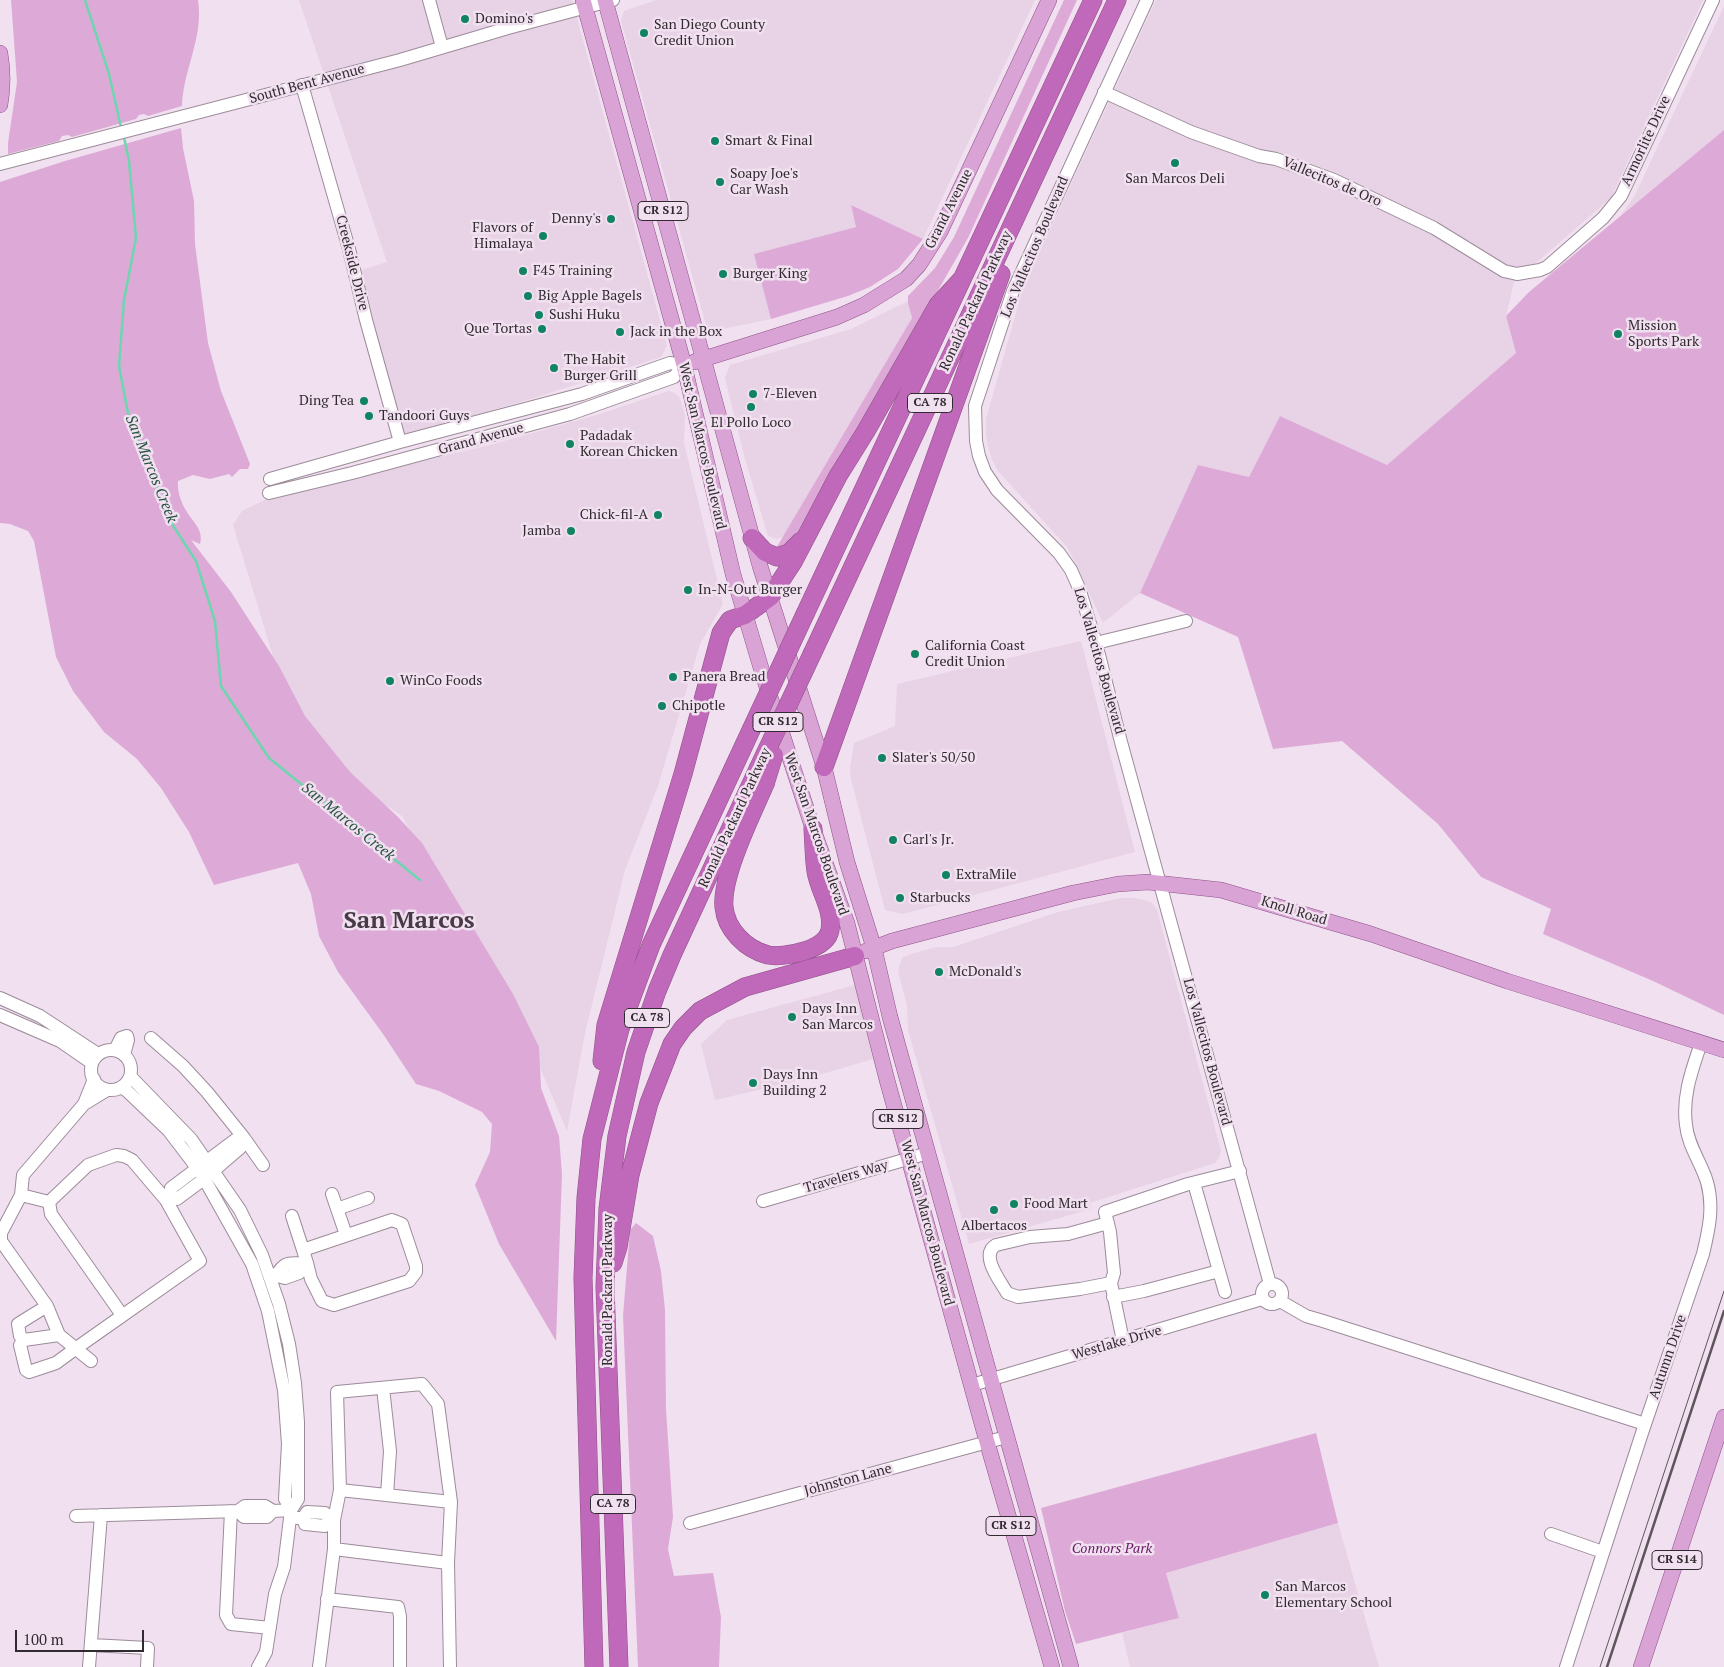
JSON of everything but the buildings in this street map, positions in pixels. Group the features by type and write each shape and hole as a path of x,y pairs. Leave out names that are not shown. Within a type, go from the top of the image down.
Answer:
{"highway":[{"name":"Ronald Packard Parkway","path":"594,1667 583,1278 586,1198 592,1139 620,1029 636,980 651,945 1093,0"},
{"name":"Ronald Packard Parkway","path":"618,1667 606,1287 608,1209 622,1108 636,1052 672,955 761,777 792,697 1117,0"},
{"path":"824,767 1045,153"},
{"path":"592,1139 606,1025 683,774 721,633 730,620 745,615 770,597 809,534 838,476 938,305 962,279"},
{"path":"752,538 765,552 777,557 789,553 809,534"},
{"path":"761,777 727,879 724,907 728,921 742,941 766,954 789,954 809,950 819,946 830,932 831,919 816,872 813,829"},
{"path":"606,1287 618,1246 630,1175 649,1103 672,1044 683,1028 700,1011 745,987 855,956"}],"main road":[{"name":"Grand Avenue","path":"684,366 837,317 864,305 906,279 919,265 940,232 1049,0"},
{"name":"West San Marcos Boulevard","path":"608,1 752,538 824,767 847,862 874,948 898,1044 1071,1667"},
{"name":"West San Marcos Boulevard","path":"585,4 684,366 733,574 764,678 813,829 847,923 887,1080 987,1442 1052,1667"},
{"path":"0,53 2,94 0,105"},
{"name":"Knoll Road","path":"855,956 892,941 1073,893 1118,884 1160,882 1222,890 1371,934 1506,981 1724,1050"},
{"path":"870,1013 878,1014 882,1018 885,1029 898,1044"},
{"name":"CR S14","path":"1641,1667 1718,1454 1724,1417"}],"street":[{"path":"429,0 442,47"},
{"name":"Los Vallecitos Boulevard","path":"1147,0 1013,291 975,406 976,441 985,472 997,490 1060,553 1071,570 1079,588 1096,643 1121,742 1270,1284"},
{"name":"Armorlite Drive","path":"1551,261 1603,218 1621,196 1712,0"},
{"name":"South Bent Avenue","path":"4,163 400,60 585,4 608,1"},
{"name":"Creekside Drive","path":"302,85 349,249 366,320 400,442"},
{"name":"Vallecitos de Oro","path":"1104,92 1191,132 1334,180 1434,228 1504,271 1517,274 1540,270 1547,267 1551,261"},
{"name":"Grand Avenue","path":"270,479 400,442 582,394 670,363 684,366"},
{"name":"Grand Avenue","path":"269,493 404,460 578,412 674,377 684,366"},
{"path":"1096,643 1186,620"},
{"path":"0,998 40,1016 95,1059"},
{"path":"0,1015 60,1041 95,1059"},
{"path":"120,1052 128,1040 129,1032"},
{"path":"151,1038 183,1066 207,1092 263,1165"},
{"name":"Autumn Drive","path":"1566,1667 1645,1424 1703,1254 1710,1227 1711,1208 1707,1182 1690,1145 1686,1126 1686,1094 1701,1043"},
{"path":"91,1361 59,1335 47,1306 1,1241 1,1233 21,1195 23,1175 84,1104 107,1090 121,1087 127,1081 130,1076 130,1064 120,1052 109,1050 95,1059 92,1074 97,1084 107,1090"},
{"path":"130,1076 191,1139 205,1170"},
{"path":"84,1104 94,1079"},
{"path":"121,1087 127,1090 169,1131 240,1210 262,1255 268,1279 280,1304 295,1383 298,1422 298,1499 284,1567 275,1594 266,1652 258,1667"},
{"path":"168,1198 171,1188 240,1148 243,1139"},
{"name":"Travelers Way","path":"763,1201 928,1153"},
{"path":"49,1202 88,1165 116,1155 124,1156 132,1160 168,1198 200,1261 56,1362 29,1372 26,1370 20,1346 24,1340 59,1335"},
{"path":"1123,1341 1111,1283 1114,1273 1105,1212 1194,1183 1240,1171"},
{"path":"1194,1183 1225,1292"},
{"path":"332,1194 346,1235"},
{"path":"21,1195 49,1202"},
{"path":"337,1209 368,1198"},
{"path":"49,1202 51,1214 122,1315"},
{"path":"292,1216 311,1280 322,1301 334,1305 409,1280 416,1272 414,1259 402,1224 392,1220 303,1250"},
{"path":"1108,1223 1068,1234 1030,1237 996,1245 989,1253 990,1261 1007,1293 1018,1297 1111,1283"},
{"path":"268,1279 281,1268 295,1262 305,1263"},
{"path":"1113,1297 1144,1291 1219,1271"},
{"path":"1270,1284 1276,1285 1281,1289 1282,1296 1280,1301 1275,1304 1269,1304 1262,1299 1262,1289 1270,1284"},
{"name":"Westlake Drive","path":"972,1385 1262,1299"},
{"path":"1280,1301 1306,1316 1645,1424"},
{"path":"24,1340 20,1336 18,1324 47,1306"},
{"path":"319,1667 334,1550 332,1520 340,1490 337,1392 422,1384 438,1404 451,1502 448,1563 450,1667"},
{"path":"383,1388 390,1451 387,1495"},
{"name":"Johnston Lane","path":"690,1523 1006,1437"},
{"path":"340,1490 451,1502"},
{"path":"234,1511 226,1614 231,1624 270,1628"},
{"path":"76,1516 234,1511 244,1516 267,1517 272,1511 295,1515 305,1524 325,1526 332,1520"},
{"path":"89,1667 101,1515"},
{"path":"1551,1534 1604,1552"},
{"path":"334,1550 448,1563"},
{"path":"327,1599 398,1607 400,1616 400,1667"},
{"path":"91,1645 148,1648 147,1667"}],"shaded area":[{"path":"299,0 572,0 667,346 661,357 537,397 404,436 358,271 387,262"},
{"path":"657,0 1035,0 923,239 851,205 856,227 755,254 771,319 708,332 621,21 624,11"},
{"path":"1156,0 1703,0 1611,198 1514,282 1506,316 1516,353 1387,465 1280,416 1249,477 1198,465 1140,593 1103,623 1068,548 998,471 988,446 986,419 1023,288"},
{"path":"1724,6 1724,130 1620,216 1634,197"},
{"path":"908,301 912,318 784,536 777,539 768,536 745,459 725,378 730,365 851,329"},
{"path":"668,391 675,393 680,398 685,415 684,443 723,604 700,644 658,786 625,870 585,1033 567,1131 529,1042 402,816 362,789 291,715 233,525 242,511 271,497 490,445 600,414"},
{"path":"1081,641 1135,852 903,914 885,910 851,779 850,768 854,743 895,726 897,684"},
{"path":"1121,898 1144,900 1152,903 1157,910 1221,1151 1219,1158 1215,1163 1090,1203 1091,1209 969,1244 908,1030 907,1006 898,971 900,963 903,957 914,953 937,947 953,947 1058,912"},
{"path":"855,985 873,1059 802,1080 715,1100 701,1044 727,1020"},
{"name":"San Marcos Elementary School","path":"1338,1523 1379,1667 1130,1667 1122,1633 1179,1618 1166,1573"}],"green space":[{"path":"11,0 198,0 198,27 183,93 182,106 148,116 144,114 139,115 136,119 72,137 68,135 62,136 59,141 8,154 17,82"},
{"path":"1064,0 1077,0 968,238 798,535 788,548 775,550 912,318 908,296 935,268 954,237"},
{"path":"181,128 183,148 194,201 195,244 208,343 221,391 250,464 248,469 240,469 232,477 229,474 210,479 193,475 178,481 181,501 200,534 200,544 191,540 231,592 279,666 305,716 350,772 397,816 422,843 513,994 539,1047 541,1088 559,1136 562,1174 556,1341 499,1244 475,1185 490,1152 492,1124 482,1112 439,1091 416,1084 338,972 319,936 311,894 298,863 214,885 189,832 161,788 137,759 104,732 73,691 56,657 34,541 28,531 10,524 0,523 0,182 65,161"},
{"path":"1724,130 1724,1015 1653,981 1543,934 1551,909 1481,877 1438,824 1342,741 1273,749 1238,637 1140,593 1198,465 1249,477 1280,416 1387,465 1516,353 1506,316 1529,292"},
{"path":"851,205 923,239 898,269 870,287 848,296 771,319 754,254 856,227"},
{"path":"636,1223 653,1236 661,1271 665,1310 666,1409 673,1517 668,1549 674,1576 713,1573 721,1617 719,1667 638,1667 623,1316 630,1230"},
{"name":"Connors Park","path":"1316,1433 1338,1523 1166,1573 1179,1618 1076,1644 1065,1611 1041,1508"}],"waterway":[{"name":"San Marcos Creek","path":"85,0 109,74 121,127"},
{"name":"San Marcos Creek","path":"124,137 129,161 136,238 124,300 119,366 128,413 143,454 172,524 196,561 215,621 221,686 269,758 420,880"}],"tram line":[{"path":"1600,1667 1724,1291"}],"railway":[{"path":"1607,1667 1724,1311"}],"place":[{"name":"Domino's","path":"465,19"},
{"name":"San Diego County Credit Union","path":"644,33"},
{"name":"Smart & Final","path":"715,141"},
{"name":"San Marcos Deli","path":"1175,163"},
{"name":"Soapy Joe's Car Wash","path":"720,182"},
{"name":"Denny's","path":"611,219"},
{"name":"Flavors of Himalaya","path":"543,236"},
{"name":"F45 Training","path":"523,271"},
{"name":"Burger King","path":"723,274"},
{"name":"Big Apple Bagels","path":"528,296"},
{"name":"Sushi Huku","path":"539,315"},
{"name":"Que Tortas","path":"542,329"},
{"name":"Jack in the Box","path":"620,332"},
{"name":"Mission Sports Park","path":"1618,334"},
{"name":"The Habit Burger Grill","path":"554,368"},
{"name":"7-Eleven","path":"753,394"},
{"name":"Ding Tea","path":"364,401"},
{"name":"El Pollo Loco","path":"751,407"},
{"name":"Tandoori Guys","path":"369,416"},
{"name":"Padadak Korean Chicken","path":"570,444"},
{"name":"Chick-fil-A","path":"658,515"},
{"name":"Jamba","path":"571,531"},
{"name":"In-N-Out Burger","path":"688,590"},
{"name":"California Coast Credit Union","path":"915,654"},
{"name":"Panera Bread","path":"673,677"},
{"name":"WinCo Foods","path":"390,681"},
{"name":"Chipotle","path":"662,706"},
{"name":"Slater's 50/50","path":"882,758"},
{"name":"Carl's Jr.","path":"893,840"},
{"name":"ExtraMile","path":"946,875"},
{"name":"Starbucks","path":"900,898"},
{"name":"McDonald's","path":"939,972"},
{"name":"Days Inn San Marcos","path":"792,1017"},
{"name":"Days Inn Building 2","path":"753,1083"},
{"name":"Food Mart","path":"1014,1204"},
{"name":"Albertacos","path":"994,1210"},
{"name":"San Marcos Elementary School","path":"1265,1595"}],"district":[{"name":"San Marcos","path":"409,921"}]}
